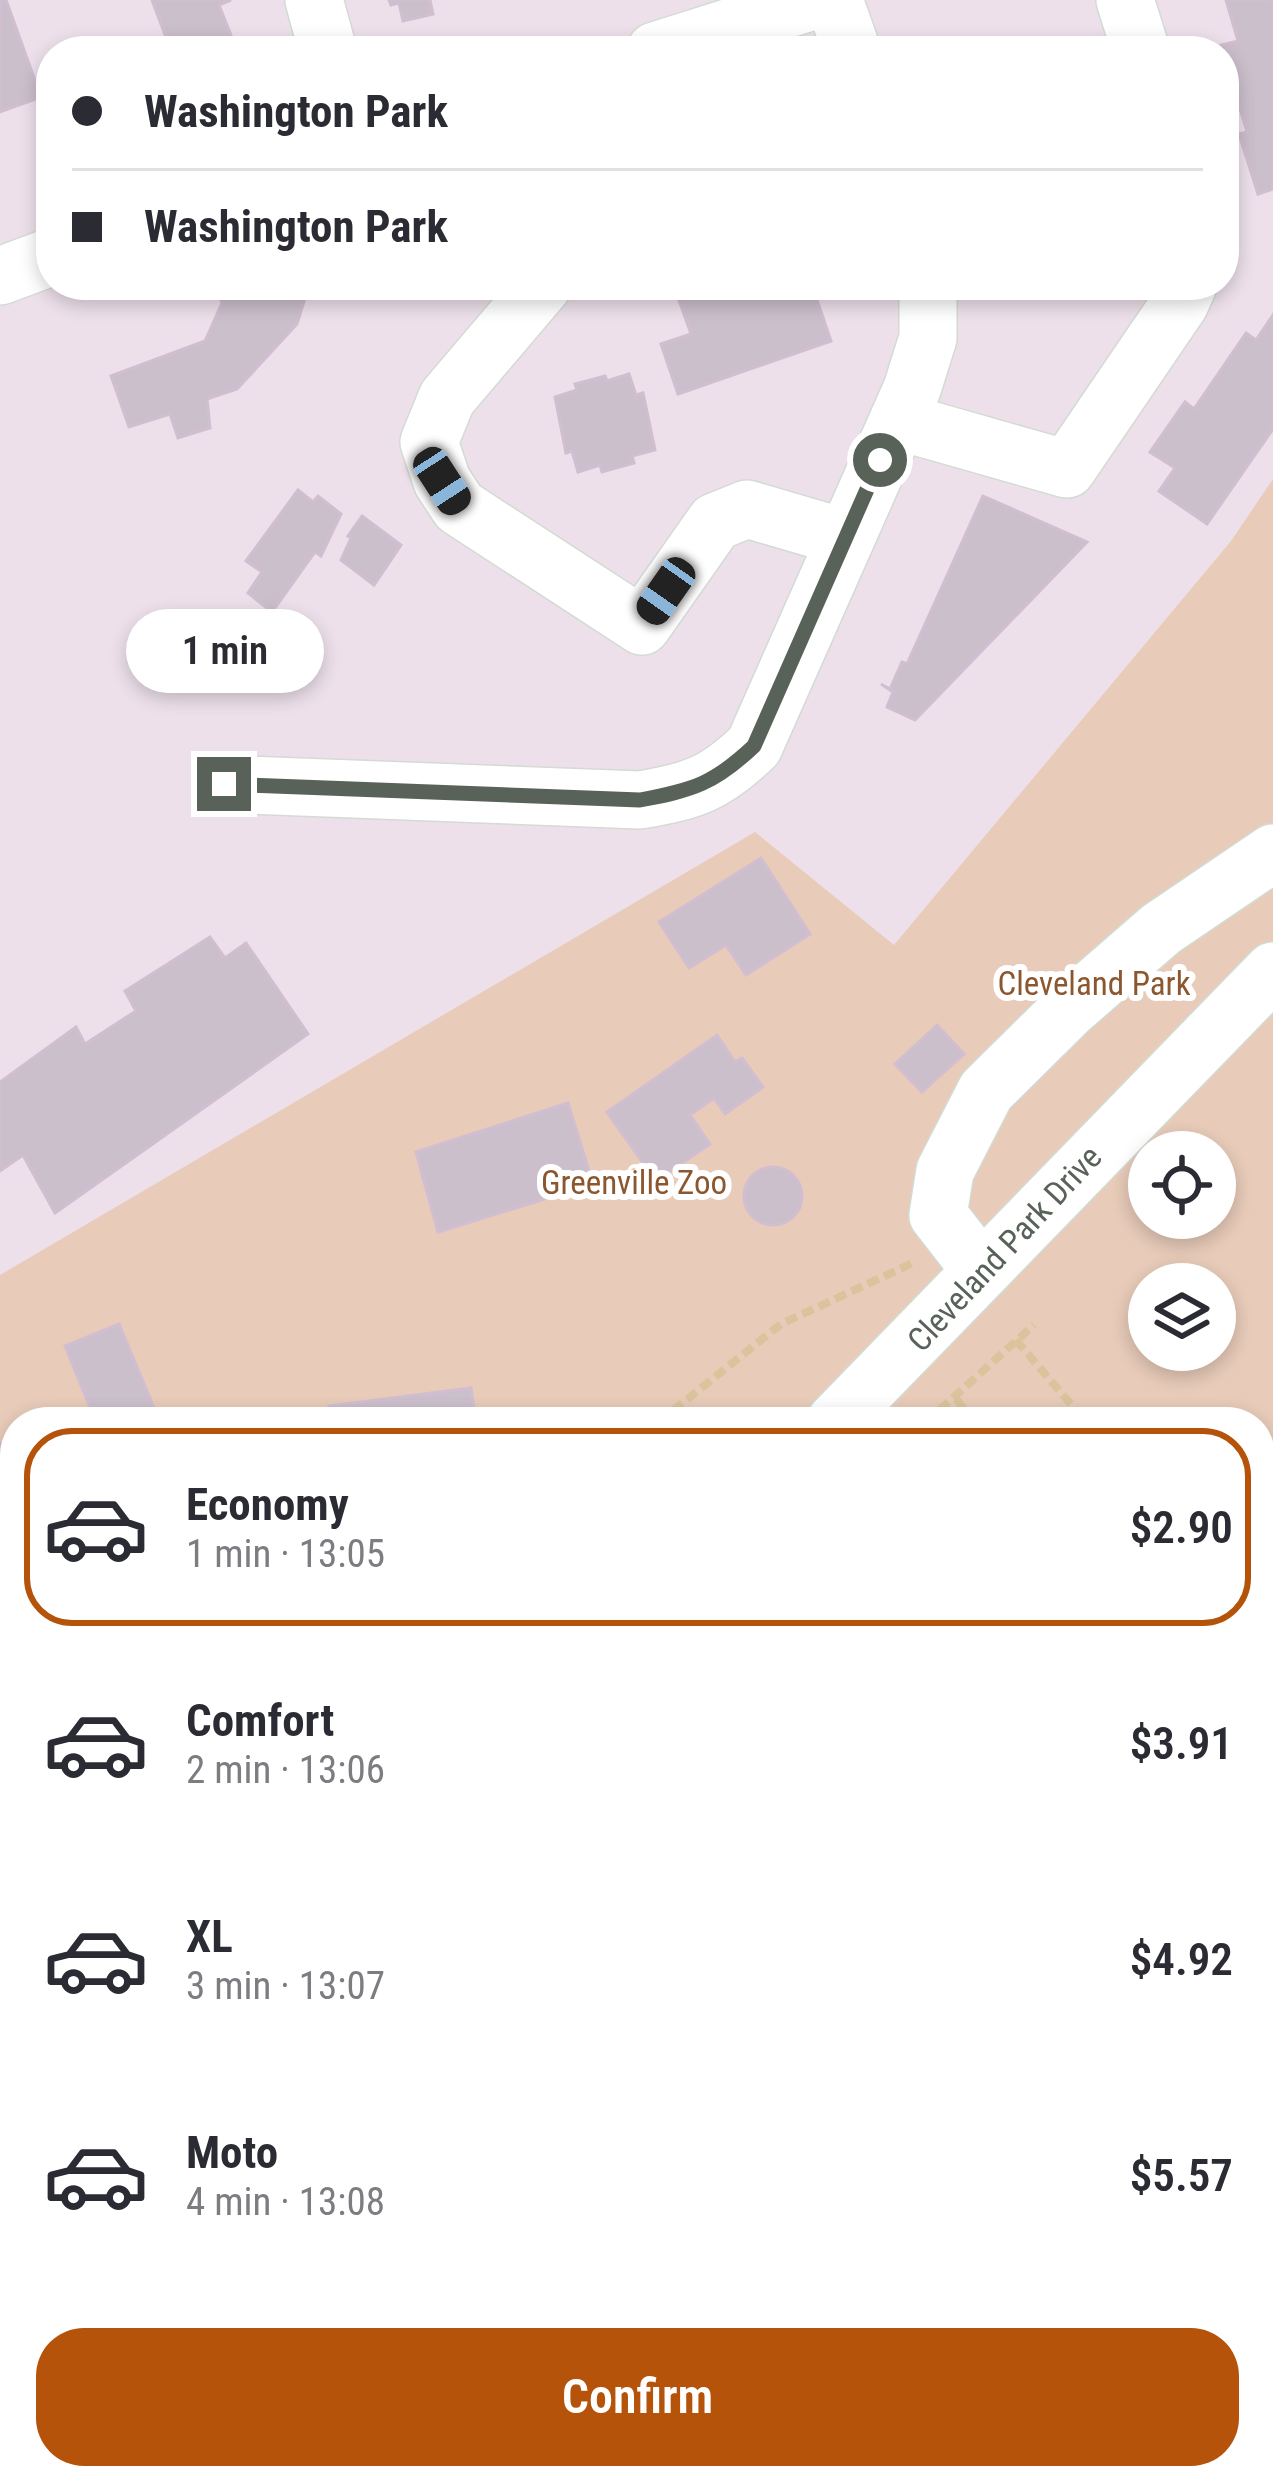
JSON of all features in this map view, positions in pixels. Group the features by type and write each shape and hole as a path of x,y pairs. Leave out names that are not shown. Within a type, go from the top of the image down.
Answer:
{"street":[{"path":"314,0 324,36"},
{"path":"702,36 816,0"},
{"path":"834,0 847,36"},
{"path":"1126,0 1137,36"},
{"path":"0,276 36,263"},
{"path":"530,300 447,398 428,442 442,481 459,507 642,626 715,522 748,509 846,538"},
{"path":"224,784 640,800 695,790 726,773 754,746 898,421 928,338 928,300"},
{"path":"898,421 1067,469 1181,300"},
{"path":"955,1262 938,1214 945,1171 986,1091 1161,929 1273,853"},
{"name":"Cleveland Park Drive","path":"850,1407 937,1321 955,1262 1273,971"}],"path":[{"path":"678,1407 781,1324 955,1262"},
{"path":"946,1407 1034,1325"},
{"path":"1016,1340 1073,1407"},
{"path":"956,1399 963,1407"}],"green space":[{"path":"1273,479 1273,1407 0,1407 0,1275 755,832 894,945 1231,541"}],"building":[{"path":"0,0 6,0 36,83 36,99 0,112"},
{"path":"152,0 231,0 219,5 231,36 165,36"},
{"path":"389,0 430,0 433,14 403,21 399,3 391,5"},
{"path":"1226,0 1273,0 1273,189 1258,194 1239,134 1247,132 1239,105 1237,36"},
{"path":"304,300 297,324 237,389 207,399 210,428 178,438 170,414 129,427 111,376 205,341 222,303"},
{"path":"679,300 817,300 831,341 678,394 661,344 691,334"},
{"path":"1273,315 1273,429 1207,524 1159,491 1175,468 1150,452 1185,402 1194,409 1246,333 1256,340"},
{"path":"629,374 636,395 643,393 655,450 632,456 634,463 602,472 600,465 578,472 572,451 566,453 555,397 577,390 575,384"},
{"path":"298,490 313,502 318,496 341,514 321,556 315,552 272,612 248,593 262,572 246,561"},
{"path":"983,496 1087,542 915,720 887,707 893,692 881,684 890,689 902,662 907,664"},
{"path":"362,516 401,545 374,585 341,560 348,536"},
{"path":"761,858 810,934 746,975 726,945 689,968 659,922"},
{"path":"210,937 225,958 246,943 308,1034 55,1213 23,1155 0,1171 0,1082 76,1027 85,1044 136,1011 125,991"},
{"path":"937,1025 964,1054 922,1092 895,1064"},
{"path":"717,1035 735,1062 742,1058 763,1087 725,1114 714,1098 690,1115 710,1144 656,1181 607,1112"},
{"path":"568,1103 593,1184 438,1232 416,1152"},
{"path":"773,1167 794,1175 802,1196 794,1217 773,1225 752,1217 744,1196 752,1175"},
{"path":"119,1324 154,1407 90,1407 65,1346"},
{"path":"471,1388 474,1407 329,1407"}],"route":[{"path":"224,784 640,800 695,790 726,773 754,746 880,460"}],"park label":[{"name":"Cleveland Park","path":"1094,983"},
{"name":"Greenville Zoo","path":"634,1182"}]}
